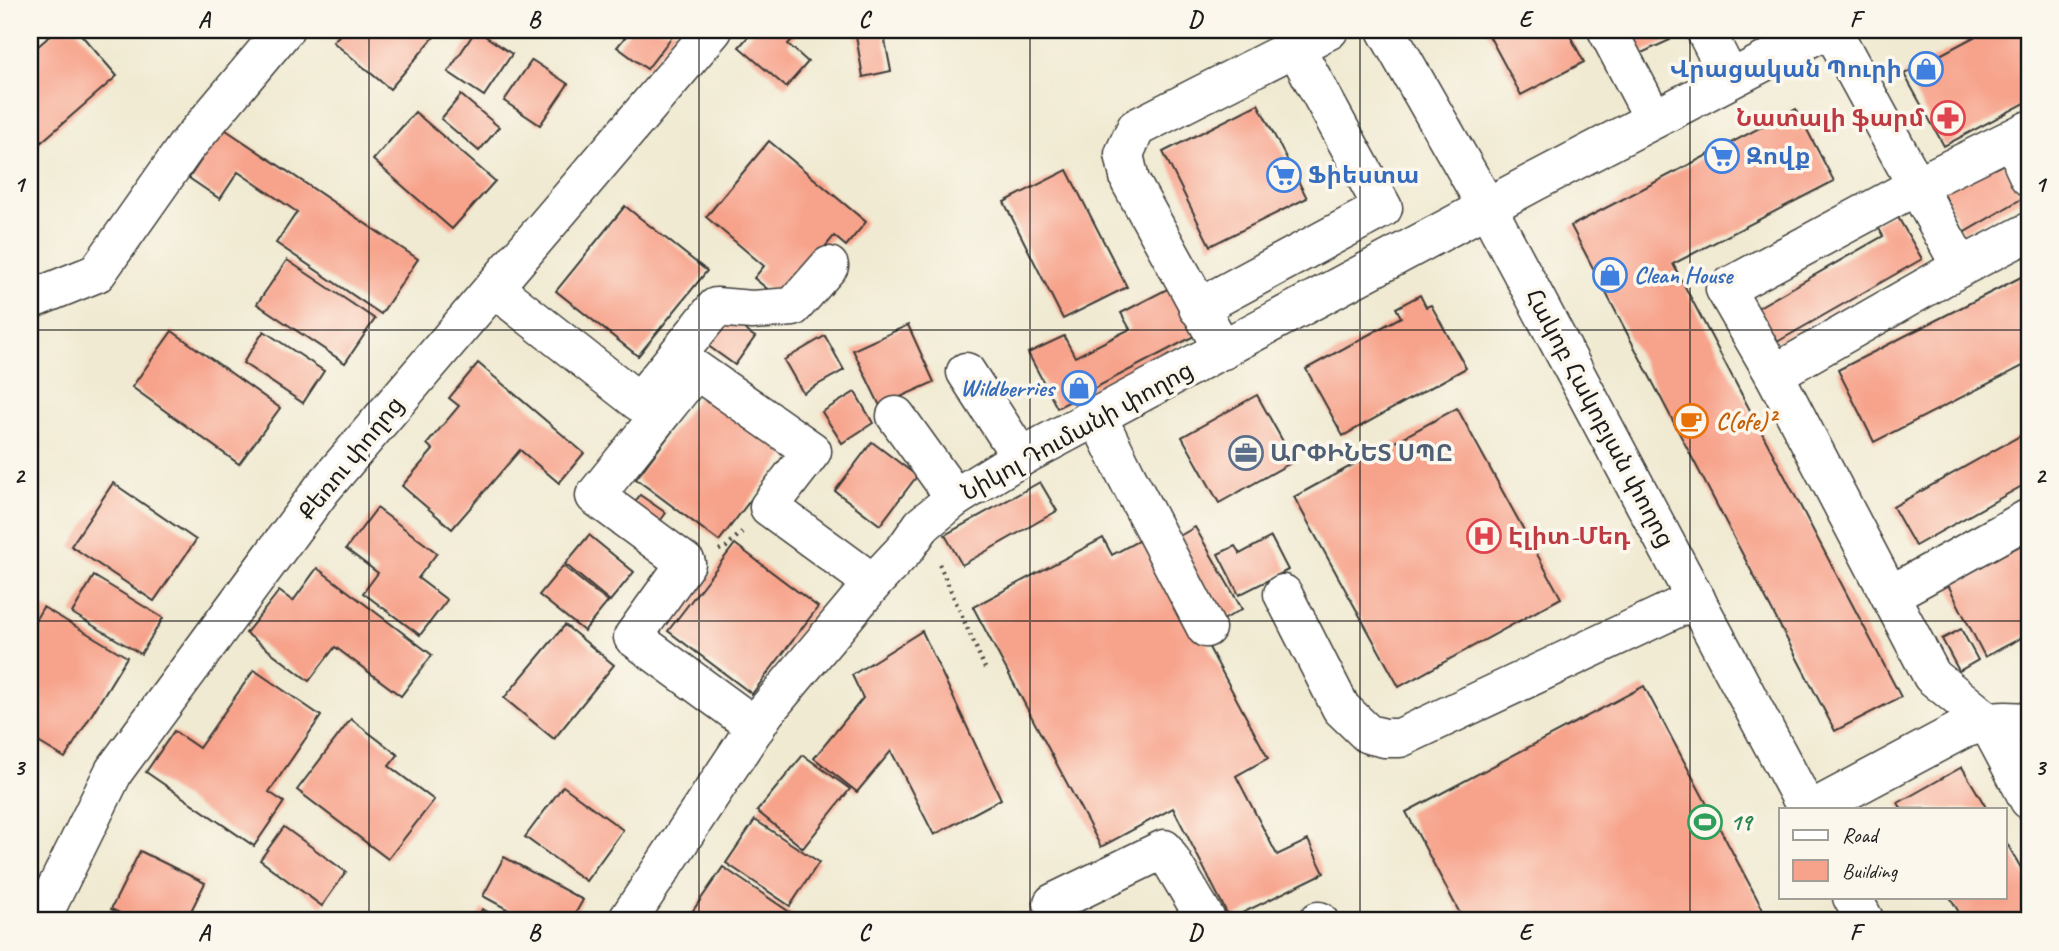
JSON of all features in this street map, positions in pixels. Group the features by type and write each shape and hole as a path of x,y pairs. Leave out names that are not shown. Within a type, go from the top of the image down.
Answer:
{"street":[{"path":"30,300 97,273 185,148 284,30"},
{"name":"Քեռու փողոց","path":"40,921 114,771 322,489 713,30"},
{"path":"1223,350 1130,181 1124,154 1136,128 1329,30"},
{"name":"Հակոբ Հակոբյան փողոց","path":"1387,30 1487,207 1806,808"},
{"path":"1607,30 1654,119"},
{"path":"1705,30 1730,79"},
{"name":"Նիկոլ Դումանի փողոց","path":"627,921 766,711 873,583 906,548 922,525 955,498 1021,457 1487,207 1825,30"},
{"path":"1832,30 1961,267"},
{"path":"1198,308 1383,208 1295,47"},
{"path":"2029,130 1916,186 1725,289 1774,374 1932,676 1987,721 2029,800"},
{"path":"2029,161 2023,164 2029,177"},
{"path":"1774,374 1961,267 2029,232"},
{"path":"494,288 639,402 716,307 752,310 793,307 828,266"},
{"path":"756,727 633,638 686,563 595,496 696,370 811,451 769,508 873,583"},
{"path":"966,372 1021,457"},
{"path":"896,416 955,498"},
{"path":"1098,418 1206,628"},
{"path":"1890,595 2029,518"},
{"path":"1283,594 1341,708 1368,734 1385,738 1400,738 1696,599"},
{"path":"1815,808 1961,730 1987,721 2029,723"},
{"path":"1054,903 1164,849 1207,921"}],"path":[{"path":"686,563 726,547 769,508"},
{"path":"922,525 985,668"}],"building":[{"path":"57,30 77,30 117,76 30,152 30,53"},
{"path":"344,30 440,30 390,89 333,42"},
{"path":"476,30 512,54 484,96 448,72"},
{"path":"631,30 677,30 647,69 617,47"},
{"path":"754,30 800,31 788,44 808,62 786,87 739,47"},
{"path":"855,30 883,30 891,71 863,77"},
{"path":"1486,30 1567,30 1584,62 1521,95"},
{"path":"1622,30 1665,30 1670,40 1635,56"},
{"path":"1987,30 2029,30 2029,101 1944,146 1904,74"},
{"path":"532,60 568,84 540,125 504,101"},
{"path":"461,95 499,127 479,151 441,119"},
{"path":"1258,104 1307,198 1210,246 1163,152"},
{"path":"1796,109 1834,181 1673,264 1901,697 1835,731 1571,226"},
{"path":"415,112 495,181 452,229 373,160"},
{"path":"223,128 418,259 381,314 276,243 297,212 238,172 220,199 189,178"},
{"path":"769,141 866,222 846,246 834,236 781,300 754,278 764,266 706,217"},
{"path":"2001,159 2023,198 1963,233 1942,190"},
{"path":"1067,170 1127,287 1063,319 1004,202"},
{"path":"625,206 707,271 638,356 556,291"},
{"path":"1895,212 1922,259 1777,342 1757,308 1883,236 1876,223"},
{"path":"287,260 375,319 345,363 257,304"},
{"path":"2029,273 2029,363 1874,442 1838,370"},
{"path":"1173,286 1198,334 1057,408 1028,353 1064,336 1075,357 1130,329 1121,313"},
{"path":"1420,295 1426,307 1431,305 1466,368 1343,436 1306,369 1401,317 1396,308"},
{"path":"727,317 755,337 735,365 707,345"},
{"path":"908,325 934,382 880,406 853,350"},
{"path":"172,331 280,408 239,464 132,387"},
{"path":"264,331 324,371 303,403 243,363"},
{"path":"825,336 844,370 803,393 784,360"},
{"path":"478,363 584,453 559,483 520,450 452,529 402,486 433,450 427,444 459,406 449,398"},
{"path":"702,392 786,454 719,541 636,479"},
{"path":"855,392 873,423 842,443 822,412"},
{"path":"1257,395 1294,461 1219,503 1182,437"},
{"path":"1457,408 1561,598 1399,687 1294,497"},
{"path":"2029,431 2029,482 1915,546 1893,507"},
{"path":"872,442 917,476 880,525 835,491"},
{"path":"1040,482 1057,511 962,565 945,535"},
{"path":"113,483 196,540 154,601 71,546"},
{"path":"640,495 666,513 657,525 632,507"},
{"path":"377,508 437,553 418,578 447,600 420,635 363,593 378,573 346,549"},
{"path":"1195,527 1242,609 1218,623 1171,541"},
{"path":"589,535 634,572 610,601 565,564"},
{"path":"1149,535 1268,758 1236,776 1277,855 1308,840 1324,873 1230,919 1173,808 1101,847 973,607 1103,538 1112,555"},
{"path":"1271,537 1288,570 1239,595 1218,554 1235,546 1240,554"},
{"path":"2029,541 2029,634 1985,657 1947,583"},
{"path":"735,544 818,607 752,694 668,631"},
{"path":"563,566 608,602 584,631 539,595"},
{"path":"317,568 432,655 401,696 335,647 309,681 246,633 279,591 293,601"},
{"path":"94,576 163,618 141,654 72,613"},
{"path":"43,607 127,657 65,758 30,737 30,629"},
{"path":"565,625 614,665 554,739 504,698"},
{"path":"1961,629 1978,660 1959,671 1942,639"},
{"path":"922,631 1001,799 934,835 891,751 857,792 814,758 863,698 852,675"},
{"path":"254,670 321,716 269,792 284,802 254,846 146,772 174,731 199,748"},
{"path":"1644,686 1769,921 1464,921 1406,812"},
{"path":"351,719 398,755 389,766 434,800 388,859 297,790"},
{"path":"803,755 850,789 803,848 757,811"},
{"path":"1962,767 1986,808 1901,808 1898,803"},
{"path":"563,786 623,830 586,881 525,837"},
{"path":"755,820 819,862 790,906 726,863"},
{"path":"284,827 346,872 322,906 260,860"},
{"path":"2007,844 2029,882 2029,921 1964,921 1951,898 2007,898"},
{"path":"140,851 205,883 186,921 136,921 111,909"},
{"path":"504,857 583,900 571,921 529,921 483,896"},
{"path":"723,867 797,917 794,921 705,921 692,912"},
{"path":"482,909 504,921 476,921"}],"place":[{"name":"Վրացական Պուրի","path":"1926,69"},
{"name":"Նատալի ֆարմ","path":"1948,118"},
{"name":"Զովք","path":"1722,156"},
{"name":"Ֆիեստա","path":"1284,175"},
{"name":"Clean House","path":"1610,275"},
{"name":"Wildberries","path":"1079,388"},
{"name":"C(ofe)²","path":"1691,421"},
{"name":"ԱՐՓԻՆԵՏ ՍՊԸ","path":"1246,453"},
{"name":"Էլիտ-Մեդ","path":"1484,536"},
{"name":"19","path":"1705,822"}]}
